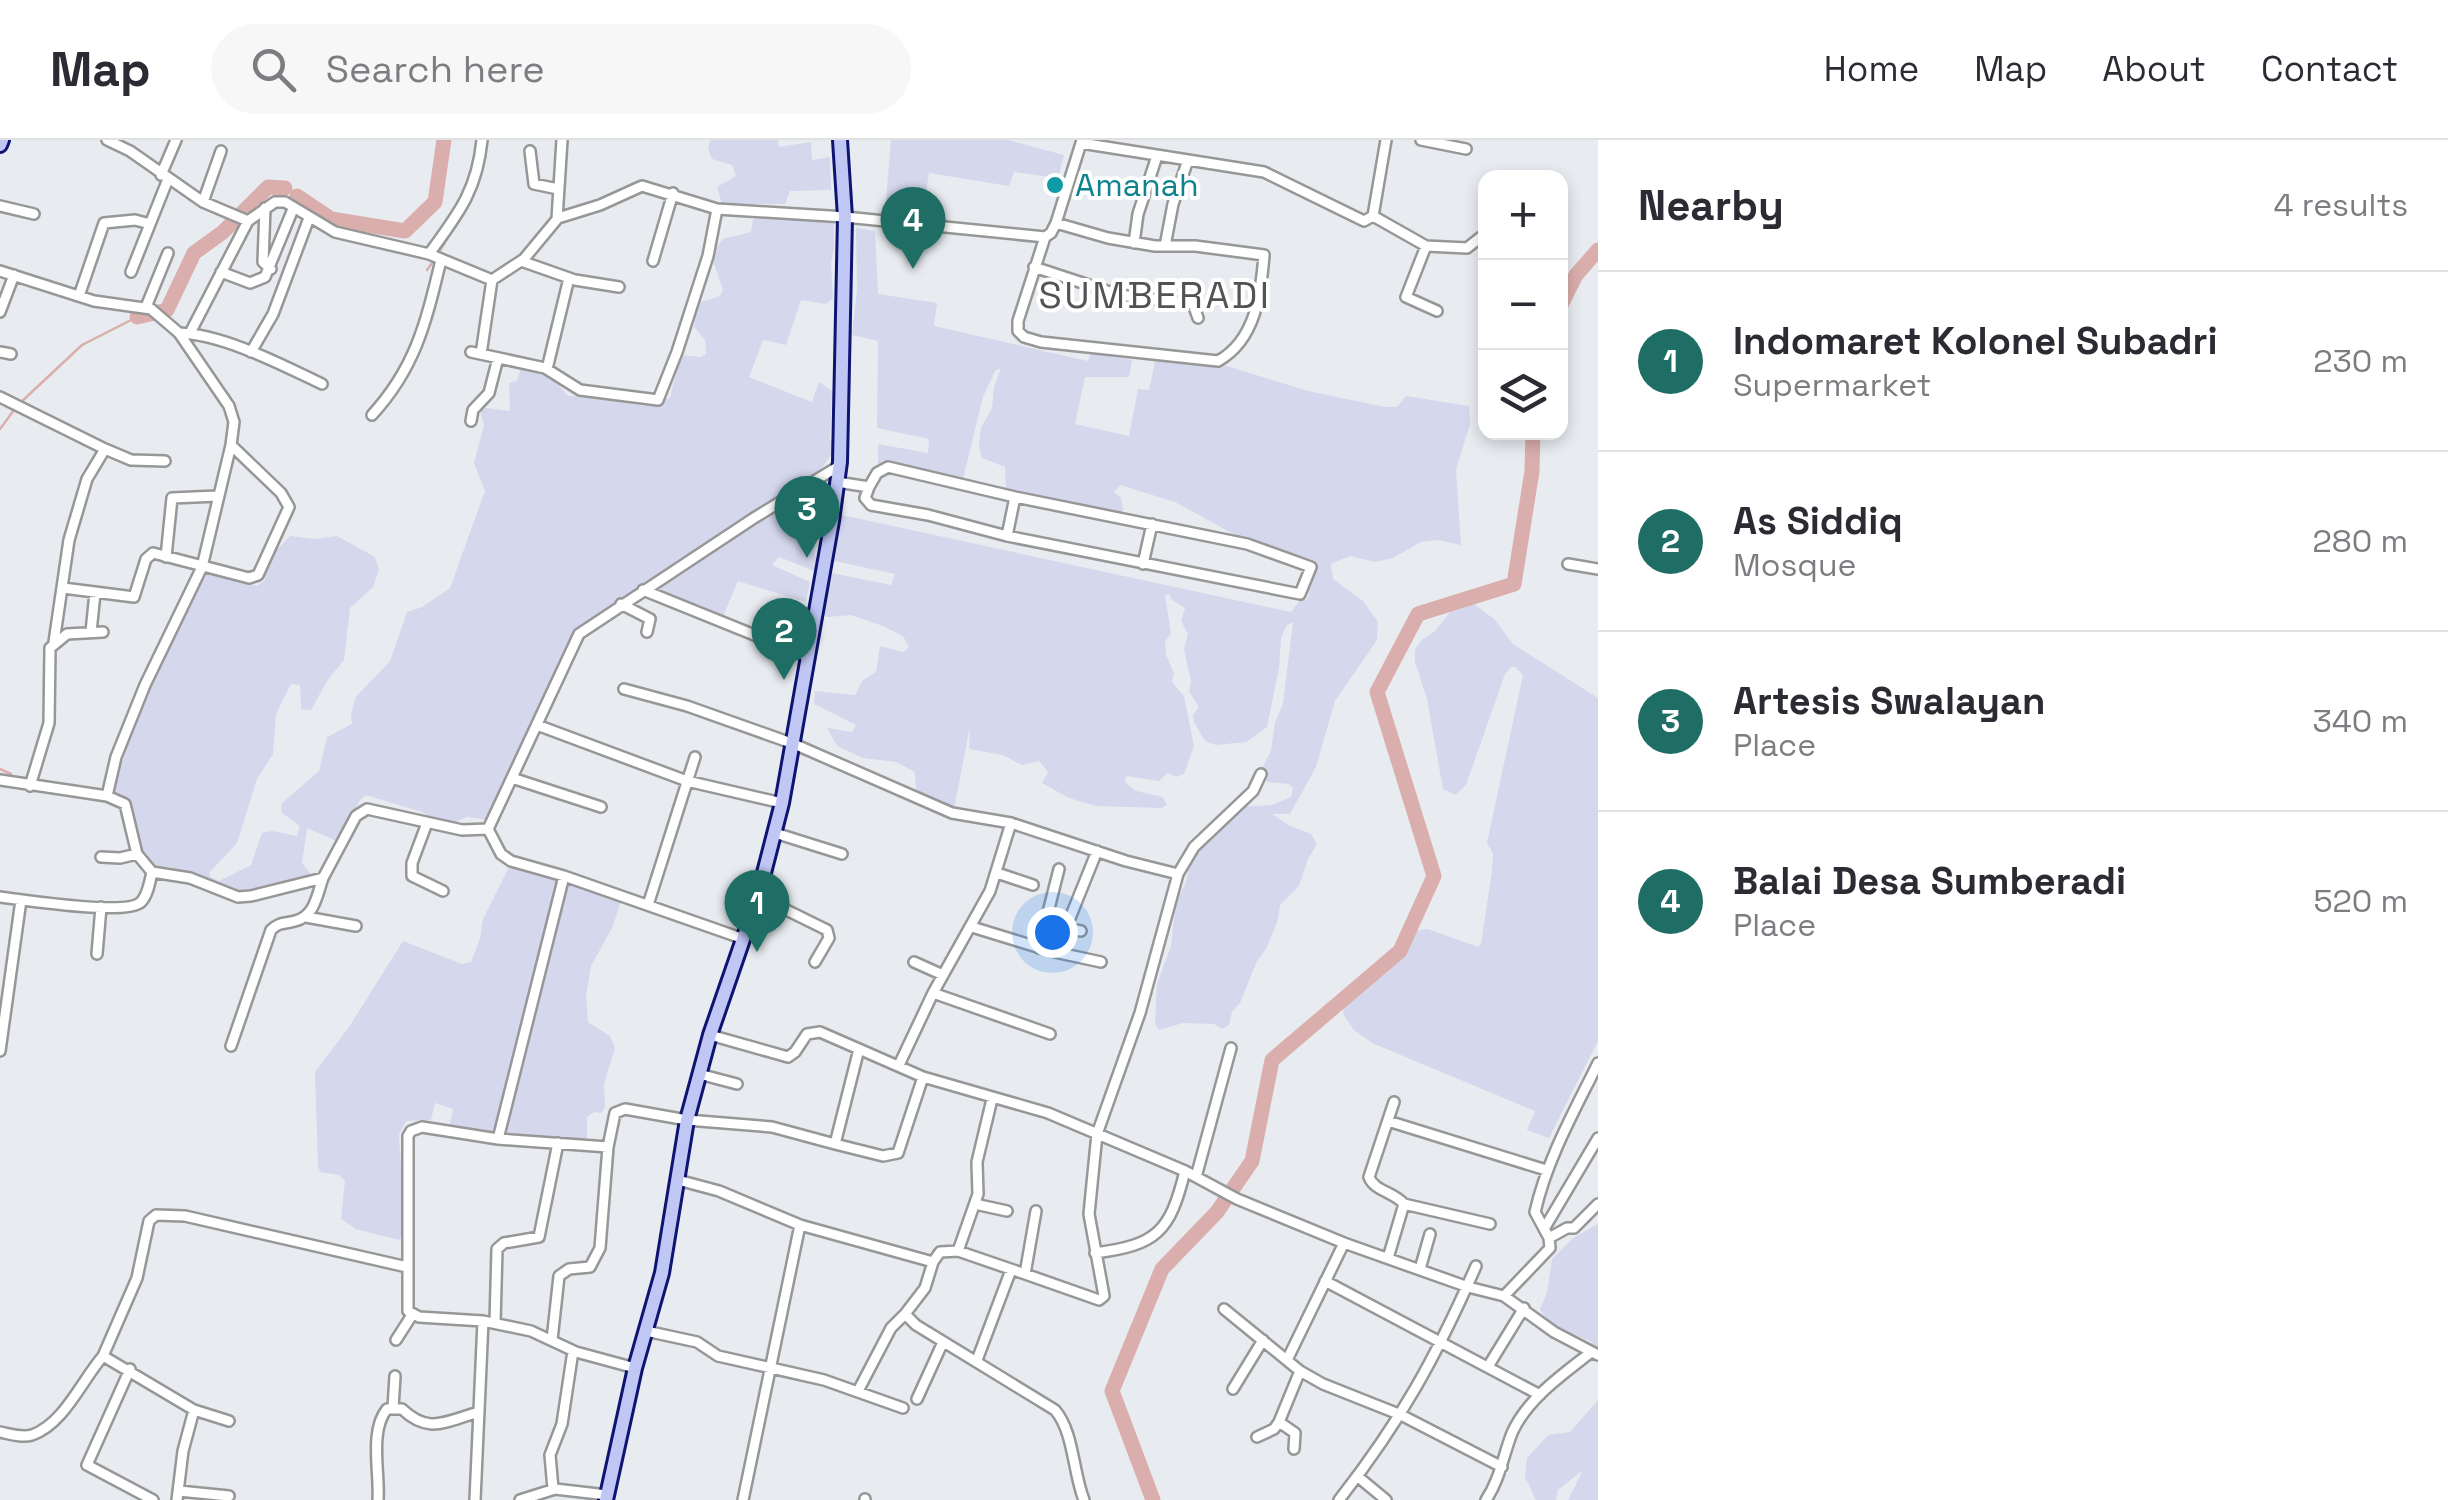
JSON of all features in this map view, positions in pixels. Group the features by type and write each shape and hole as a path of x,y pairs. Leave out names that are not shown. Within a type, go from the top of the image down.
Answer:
{"main road":[{"path":"606,1497 635,1368 662,1273 687,1120 710,1035 758,896 794,744 840,466 845,217 840,140"}],"street":[{"path":"107,140 202,202 242,219"},
{"path":"131,272 176,140"},
{"path":"372,415 393,392 413,357 435,257 469,197 482,140"},
{"path":"557,219 562,140"},
{"path":"716,209 708,256 658,400 580,390 547,370 476,353 492,280 521,261 557,219 600,206 642,186 716,209 845,217 1044,237 1056,224 1081,142 1264,172 1364,222 1372,216 1386,140"},
{"path":"1421,140 1466,149"},
{"path":"202,202 221,151"},
{"path":"530,151 534,184 558,190"},
{"path":"1134,243 1140,207 1156,156"},
{"path":"1166,246 1173,204 1188,160"},
{"path":"654,261 672,193"},
{"path":"184,333 222,272 242,219 281,202 335,232 435,257 492,280"},
{"path":"0,206 34,214"},
{"path":"265,208 262,252 263,262 270,268"},
{"path":"222,272 250,283 266,277 293,209"},
{"path":"1372,216 1426,246 1467,248 1478,239"},
{"path":"251,352 272,314 309,218"},
{"path":"79,296 104,223 136,220 150,224"},
{"path":"1044,237 1018,322 1018,331 1024,337 1218,361 1234,349 1259,304 1264,255 1134,243 1056,224"},
{"path":"1426,246 1406,296 1438,311"},
{"path":"146,307 168,253"},
{"path":"521,261 569,278 619,288"},
{"path":"1034,267 1119,295 1193,304 1198,318"},
{"path":"0,271 79,296 146,307 184,333 251,352 322,384"},
{"path":"0,312 14,275"},
{"path":"547,370 569,278"},
{"path":"107,796 116,757 145,685 202,567 231,445 234,422 229,406 184,333"},
{"path":"470,420 473,410 489,393 498,358"},
{"path":"0,398 119,456 165,462"},
{"path":"63,588 134,597 149,555 249,578 258,576 289,511 281,493 231,445"},
{"path":"30,786 46,741 48,653 54,642 69,540 82,493 107,450"},
{"path":"488,828 579,634 803,486 840,466"},
{"path":"888,467 1015,498 1247,544 1311,568 1300,594 871,505 866,498 869,487 877,473 888,467"},
{"path":"837,482 869,487"},
{"path":"166,557 172,498 217,496"},
{"path":"1007,536 1015,498"},
{"path":"1144,564 1152,524"},
{"path":"1568,564 1598,569"},
{"path":"643,590 808,657"},
{"path":"91,632 95,593"},
{"path":"621,604 650,620 647,632"},
{"path":"54,642 74,632 103,632"},
{"path":"624,689 687,706 794,744 959,815 1011,823 1178,874"},
{"path":"537,725 688,781 782,804"},
{"path":"648,904 695,757"},
{"path":"858,1390 891,1328 926,1288 940,1252 958,1251 1099,1300 1106,1291 1089,1214 1097,1134 1140,1013 1178,874 1194,847 1253,792 1261,774"},
{"path":"512,778 601,806"},
{"path":"0,780 107,796 128,807 137,854 152,872 190,878 238,897 322,878"},
{"path":"306,917 312,911 322,878 361,811 373,809 462,830 488,828"},
{"path":"428,823 412,863 412,876 443,891"},
{"path":"899,1065 997,873 1011,823"},
{"path":"488,828 501,854 511,862 564,876 741,938"},
{"path":"775,833 842,854"},
{"path":"1066,928 1097,852"},
{"path":"101,857 137,854"},
{"path":"1039,948 1058,870"},
{"path":"0,896 132,907 141,902 152,872"},
{"path":"997,873 1033,886"},
{"path":"498,1139 564,876"},
{"path":"758,896 827,930 829,938 815,962"},
{"path":"0,1051 21,900"},
{"path":"97,954 101,907"},
{"path":"231,1046 271,930 280,923 306,917 356,926"},
{"path":"1044,924 1082,931"},
{"path":"972,927 1101,962"},
{"path":"914,962 943,975"},
{"path":"933,993 1050,1034"},
{"path":"710,1035 788,1056 795,1052 802,1038 820,1032 923,1077 1048,1112 1185,1170 1237,1200 1344,1243 1504,1296 1554,1332 1594,1354 1540,1395 1515,1426 1488,1499"},
{"path":"1196,1177 1231,1048"},
{"path":"836,1144 859,1049"},
{"path":"1504,1296 1550,1248 1535,1212 1546,1170 1598,1063"},
{"path":"699,1074 738,1084"},
{"path":"552,1340 559,1276 563,1271 590,1267 600,1248 608,1147 615,1113 622,1109 687,1120 772,1126 883,1156 898,1153 923,1077"},
{"path":"958,1251 975,1204 977,1162 992,1099"},
{"path":"1394,1102 1369,1180 1404,1204 1490,1224"},
{"path":"1388,1121 1546,1170"},
{"path":"412,1315 406,1266 411,1131 422,1128 498,1139 608,1147"},
{"path":"1546,1233 1598,1138"},
{"path":"495,1322 497,1248 508,1241 539,1238 558,1143"},
{"path":"1095,1252 1132,1248 1146,1242 1176,1205 1185,1170"},
{"path":"678,1180 718,1191 800,1225 933,1262"},
{"path":"975,1204 1007,1211"},
{"path":"1388,1258 1404,1204"},
{"path":"1546,1233 1574,1228 1598,1204"},
{"path":"1025,1274 1036,1211"},
{"path":"0,1432 34,1434 52,1423 102,1356 137,1278 149,1221 156,1215 185,1216 406,1266"},
{"path":"743,1500 800,1225"},
{"path":"1420,1268 1430,1234"},
{"path":"1288,1358 1344,1243"},
{"path":"1339,1500 1401,1415 1442,1344 1476,1266"},
{"path":"977,1360 1011,1270"},
{"path":"1325,1281 1540,1395"},
{"path":"1224,1308 1300,1371 1401,1415 1502,1466"},
{"path":"1489,1365 1524,1308"},
{"path":"905,1314 943,1342 1046,1404 1063,1419 1084,1500"},
{"path":"412,1315 495,1322 573,1351 635,1368"},
{"path":"396,1340 412,1315"},
{"path":"475,1500 483,1321"},
{"path":"646,1331 697,1342 718,1356 858,1390 903,1408"},
{"path":"1233,1389 1263,1340"},
{"path":"917,1399 943,1342"},
{"path":"553,1489 550,1455 562,1424 573,1351"},
{"path":"102,1356 194,1410 229,1421"},
{"path":"130,1370 87,1464 153,1500"},
{"path":"1257,1437 1274,1430 1300,1371"},
{"path":"393,1408 394,1376"},
{"path":"378,1500 377,1453 382,1416 393,1408 402,1409 416,1424 427,1426 479,1412"},
{"path":"194,1410 183,1451 178,1495 228,1496"},
{"path":"1279,1422 1295,1433 1294,1449"},
{"path":"1358,1476 1386,1500"},
{"path":"520,1500 553,1489 606,1497"}],"shaded area":[{"path":"710,140 778,140 779,147 811,142 812,160 830,157 831,190 790,191 785,204 722,204 717,187 736,176 732,165 712,159"},
{"path":"891,140 1008,140 1064,155 1058,178 1014,172 1009,186 929,173 924,205 886,200"},
{"path":"753,219 834,219 833,298 826,304 801,300 786,345 763,340 749,377 812,402 819,382 832,391 830,440 839,445 820,470 676,568 597,615 567,653 488,820 467,817 454,823 439,821 366,795 339,842 307,828 302,863 312,876 308,882 279,883 247,894 188,885 177,880 172,867 156,868 143,861 127,817 108,798 111,776 123,760 144,687 195,590 208,573 257,586 265,580 267,560 290,536 337,536 375,557 379,570 373,587 350,608 344,660 311,710 301,709 300,685 291,684 276,714 273,754 257,779 237,843 209,873 219,881 251,865 262,833 297,836 300,826 282,813 281,804 319,771 327,737 352,724 356,697 390,661 407,612 450,588 485,491 474,463 484,425 480,410 510,411 509,383 517,381 521,367 531,365 548,373 568,396 606,397 644,406 670,398 680,355 706,354 705,340 694,327 696,308 701,302 720,296 723,290 711,255 723,239 751,232"},
{"path":"856,228 875,231 878,294 937,303 934,326 1088,361 1091,353 1132,360 1129,377 1085,377 1075,424 1129,436 1138,389 1149,390 1156,357 1214,362 1308,391 1385,407 1397,407 1406,396 1469,406 1470,424 1456,470 1461,545 1438,540 1421,542 1393,558 1375,562 1350,556 1331,564 1333,579 1363,601 1378,622 1377,640 1335,701 1316,767 1290,814 1272,814 1311,834 1317,844 1299,886 1280,905 1266,949 1229,1025 1222,1029 1214,1024 1183,1023 1159,1030 1155,1024 1157,984 1171,946 1176,900 1185,885 1193,855 1233,807 1272,805 1291,797 1293,788 1289,784 1268,782 1260,772 1271,751 1275,722 1283,704 1293,622 1286,626 1281,638 1267,727 1246,742 1216,745 1205,741 1194,722 1193,715 1199,707 1189,691 1191,682 1184,649 1188,634 1181,621 1185,608 1169,594 1165,595 1171,633 1165,642 1166,655 1174,673 1172,682 1184,696 1194,746 1184,774 1176,777 1168,773 1159,781 1126,776 1125,782 1136,791 1163,797 1167,805 1162,808 1096,806 1069,798 1042,783 1048,772 1039,761 1022,765 1003,755 969,749 970,726 954,809 916,790 915,772 896,762 863,758 837,746 827,728 852,732 856,725 814,704 815,691 855,695 863,680 876,672 880,646 903,652 909,647 903,636 883,626 851,615 823,614 832,573 891,585 895,574 825,559 837,514 1291,612 1309,595 1308,575 1316,567 1314,560 1248,542 1175,502 1120,485 1114,492 1121,498 1123,510 1118,518 1006,490 1005,467 982,458 979,447 981,428 992,408 1001,368 995,371 983,397 962,483 878,464 878,444 928,453 929,439 877,428 878,341 852,335 857,289"},
{"path":"790,496 819,505 813,529 818,538 817,572 779,557 772,565 810,582 806,602 738,581 721,621 703,617 701,605 679,604 652,593"},
{"path":"1473,603 1495,620 1513,644 1598,698 1598,1041 1549,1138 1527,1130 1535,1111 1372,1043 1354,1030 1343,1014 1354,990 1392,960 1405,932 1428,929 1478,947 1481,944 1492,871 1493,853 1487,843 1523,675 1516,667 1505,674 1466,785 1455,795 1443,789 1427,699 1415,662 1415,649 1423,639 1450,612"},
{"path":"514,857 621,900 613,926 591,966 586,996 588,1022 610,1036 615,1048 604,1084 605,1107 601,1113 587,1117 587,1138 577,1143 449,1129 453,1109 435,1103 431,1120 406,1121 399,1135 405,1233 399,1240 356,1229 341,1219 345,1181 339,1175 320,1172 318,1166 315,1072 349,1027 403,941 462,964 471,962 483,919"},
{"path":"1598,1224 1598,1348 1550,1325 1540,1309 1547,1293 1552,1259 1573,1238"},
{"path":"1598,1400 1598,1500 1568,1500 1583,1470 1558,1490 1556,1500 1536,1500 1525,1477 1527,1458 1548,1435 1570,1432"}],"waterway":[{"path":"297,196 331,219 405,231 435,202 444,140"},
{"path":"137,317 167,310 194,253 223,232 268,187 285,188"},
{"path":"439,252 468,203"},
{"path":"1568,291 1598,250"},
{"path":"427,270 435,259"},
{"path":"19,404 82,345 137,317"},
{"path":"0,429 14,410"},
{"path":"1153,1500 1112,1391 1162,1269 1217,1212 1252,1161 1272,1060 1400,951 1434,876 1377,692 1418,614 1514,584 1532,471 1533,440"},
{"path":"0,769 11,774"}],"place":[{"name":"Amanah","path":"1055,185"},
{"name":"Balai Desa Sumberadi","path":"913,269"},
{"name":"Artesis Swalayan","path":"807,558"},
{"name":"As Siddiq","path":"784,680"},
{"name":"Indomaret Kolonel Subadri","path":"757,952"}],"district":[{"name":"SUMBERADI","path":"1155,295"}]}
